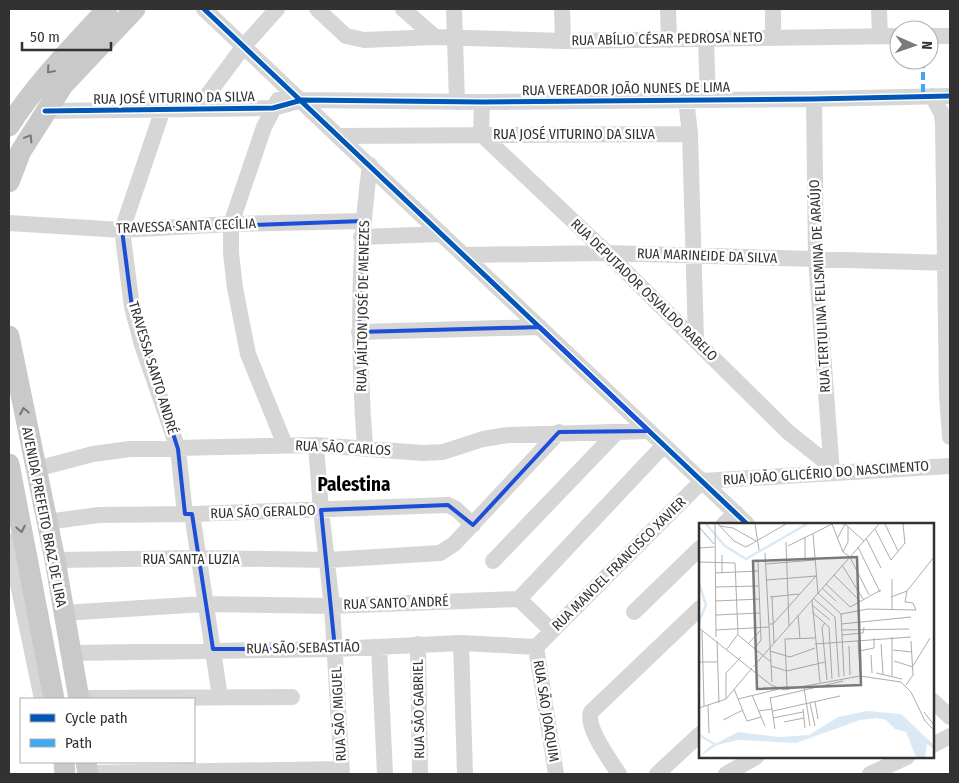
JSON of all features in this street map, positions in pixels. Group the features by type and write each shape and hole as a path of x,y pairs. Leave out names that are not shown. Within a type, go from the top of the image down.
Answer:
{"main road":[{"path":"9,126 24,103 51,69 107,9"},
{"path":"9,182 21,151 63,85 135,9"},
{"name":"AVENIDA PREFEITO BRAZ DE LIRA","path":"9,336 55,560 79,698"},
{"name":"AVENIDA PREFEITO BRAZ DE LIRA","path":"9,464 54,698"}],"street":[{"path":"204,9 702,481 736,521"},
{"path":"197,109 244,46 277,9"},
{"name":"RUA ABÍLIO CÉSAR PEDROSA NETO","path":"317,9 341,32 355,39 378,41 435,38 454,40 563,41 889,36"},
{"path":"403,9 435,38"},
{"path":"454,9 457,102"},
{"path":"562,9 563,41"},
{"path":"668,9 669,40"},
{"path":"773,9 773,38"},
{"path":"879,9 880,36"},
{"path":"706,39 708,99"},
{"path":"285,445 248,354 235,288 231,224 264,127 287,86"},
{"path":"932,96 942,114 943,125 948,263 948,395 950,437"},
{"name":"RUA VEREADOR JOÃO NUNES DE LIMA","path":"302,100 482,102 950,96"},
{"path":"686,99 690,134 696,340"},
{"name":"RUA TERTULINA FELISMINA DE ARAÚJO","path":"814,99 816,259 832,470"},
{"name":"RUA JOSÉ VITURINO DA SILVA","path":"45,111 273,108 302,100"},
{"path":"481,134 482,102"},
{"name":"TRAVESSA SANTO ANDRÉ","path":"163,109 122,230 132,307 142,345 178,449 188,514 198,558 220,697"},
{"name":"RUA DEPUTADOR OSVALDO RABELO","path":"481,134 607,253 788,432 832,470"},
{"name":"RUA JOSÉ VITURINO DA SILVA","path":"339,136 690,134"},
{"name":"RUA JAÍLTON JOSÉ DE MENEZES","path":"365,447 359,332 362,229 370,165"},
{"name":"TRAVESSA SANTA CECÍLIA","path":"9,223 122,230 231,224 362,229"},
{"path":"362,229 442,234"},
{"name":"RUA MARINEIDE DA SILVA","path":"464,255 607,253 948,263"},
{"path":"359,332 540,327"},
{"name":"RUA SÃO CARLOS","path":"36,469 112,451 316,445 365,447 422,453 443,452 494,437 559,432 616,433 649,431"},
{"name":"RUA SANTA LUZIA","path":"55,560 198,558 328,560 440,553 454,544 559,432"},
{"path":"493,561 616,433"},
{"name":"RUA SÃO MIGUEL","path":"316,445 332,606 342,772"},
{"path":"552,631 519,599 664,446"},
{"name":"RUA JOÃO GLICÉRIO DO NASCIMENTO","path":"702,481 832,470 950,466"},
{"name":"RUA MANOEL FRANCISCO XAVIER","path":"536,647 702,481"},
{"name":"RUA SÃO GERALDO","path":"46,522 99,514 188,514 448,505 456,509 472,525"},
{"path":"9,541 42,698"},
{"path":"634,612 699,549"},
{"name":"RUA SANTO ANDRÉ","path":"63,613 204,604 332,606 519,599"},
{"path":"619,774 594,733 589,717 596,706 699,609"},
{"name":"RUA SÃO SEBASTIÃO","path":"70,653 213,649 335,649 418,644 536,647"},
{"name":"RUA SÃO GABRIEL","path":"418,644 420,774"},
{"path":"461,644 465,774"},
{"path":"379,647 385,774"},
{"name":"RUA SÃO JOAQUIM","path":"536,647 556,774"},
{"path":"79,698 292,697"},
{"path":"934,702 950,717"},
{"path":"657,774 699,735"},
{"path":"934,744 950,736"},
{"path":"726,774 754,758"},
{"path":"870,774 905,758"},
{"path":"87,770 342,772"}],"highlighted area":[{"path":"363,221 359,332 540,327 649,431 559,432 473,525 448,505 321,510 335,649 213,649 192,514 185,514 178,449 132,307 122,230"}],"marked path":[{"path":"923,70 923,96"}],"cycle path":[{"path":"204,9 746,523"},
{"path":"45,111 273,108 302,100 482,102 950,96"}],"district":[{"name":"Palestina","path":"354,484"}]}
